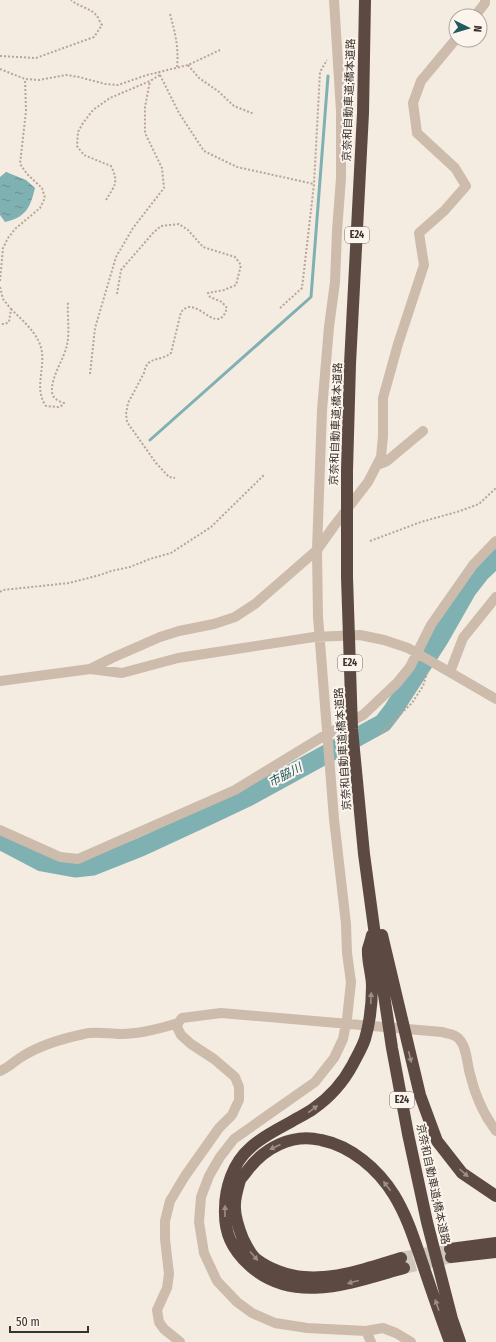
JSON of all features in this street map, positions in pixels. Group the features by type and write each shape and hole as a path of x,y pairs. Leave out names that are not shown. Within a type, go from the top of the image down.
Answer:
{"highway":[{"name":"京奈和自動車道;橋本道路","path":"365,0 363,112 350,364 347,470 347,577 352,729 364,854 392,1048 408,1134 427,1222 452,1319 460,1342"},
{"path":"368,883 420,1095 437,1141 462,1173 496,1196"},
{"path":"374,928 368,950 372,985 370,1014 364,1041 352,1066 336,1088 314,1109 274,1131 248,1149 236,1165 227,1186 225,1216 231,1243 238,1254 256,1272 268,1279 293,1287 318,1288 347,1283 403,1263 330,1276 304,1277 274,1270 255,1259 245,1244 238,1226 234,1205 241,1180 253,1163 268,1150 290,1140 307,1138 326,1141 344,1147 365,1162 382,1180 390,1190 404,1214 450,1342"},
{"path":"496,1243 451,1253 496,1252"}],"street":[{"path":"334,0 341,111 341,178 335,282 329,327 322,410 317,550 318,617 334,819 351,982 347,1019 343,1039 334,1058 315,1082 234,1139 220,1157 209,1176 201,1197 199,1222 204,1253 217,1281 237,1302 252,1313 275,1323 307,1328 366,1331 383,1328 396,1333 411,1342"},
{"path":"90,669 160,636 214,624 235,617 255,604 317,550 368,482 381,457 383,398 398,344 424,265 419,233 444,211 466,186 455,168 417,134 413,103 421,81 448,48"},
{"path":"377,465 387,461 422,431"},
{"path":"0,830 60,857 78,859 235,790 322,737 363,715 397,683 410,667 431,625 469,570 496,541"},
{"path":"450,672 463,638 494,600"},
{"path":"0,681 90,669 122,672 178,658 314,637 360,635 384,640 408,648 496,699"},
{"path":"0,1071 9,1067 22,1056 34,1049 79,1035 121,1034 153,1031 178,1023 182,1018 188,1016 221,1013 442,1032 453,1034 459,1039 464,1049 480,1106 496,1131"},
{"path":"178,1023 177,1027 181,1035 191,1044 214,1058 235,1077 239,1086 239,1100 232,1115 219,1128 185,1176 170,1200 165,1221 165,1239 169,1274 167,1288 157,1310 159,1322 164,1329 180,1342"},
{"path":"219,1128 234,1139"},
{"path":"366,1331 371,1342"}],"path":[{"path":"0,56 36,58 94,37 102,26 97,16 71,0"},
{"path":"170,14 178,47 177,66"},
{"path":"280,308 302,288 314,184 320,72 337,45"},
{"path":"0,69 24,79 38,80 66,75 105,84 118,85 177,66 188,65 220,50"},
{"path":"188,65 199,78 218,91 234,106 254,114"},
{"path":"159,72 179,113 204,151 237,167 314,184"},
{"path":"106,200 114,186 116,177 111,166 84,155 77,146 78,132 93,110 110,98 150,82 160,75"},
{"path":"0,281 3,248 8,238 15,229 40,208 45,198 42,188 27,174 20,164 26,111 24,79"},
{"path":"90,374 95,328 116,257 134,228 164,188 162,168 145,133 145,107 150,82"},
{"path":"117,294 121,270 153,233 161,226 179,224 188,230 203,247 235,258 241,265 236,284 224,290 208,293 210,297 222,302 228,308 225,314 220,318 212,318 191,307 188,307 181,312 171,353 168,356 151,361 145,367 144,373 126,408 127,422 156,463 168,477 172,479 175,478"},
{"path":"0,287 3,299 28,325 40,343 43,360 40,395 46,406 58,407 64,403 56,400 53,396 52,382 67,346 68,302"},
{"path":"0,324 9,322 11,309"},
{"path":"0,592 3,590 69,583 100,575 111,570 130,567 171,553 211,527 265,474"},
{"path":"370,541 421,522 479,504 496,488"},
{"path":"381,733 412,703 423,686 430,664"}],"water":[{"path":"6,172 26,180 35,188 26,211 18,217 5,222 0,215 0,177"}],"waterway":[{"path":"150,440 311,297 328,76"},
{"name":"市脇川","path":"0,840 42,862 75,868 93,866 141,847 248,797 383,723 439,639 467,590 481,572 496,558"}],"tunnel":[{"path":"401,1258 450,1249"},
{"path":"404,1268 451,1257"}]}
